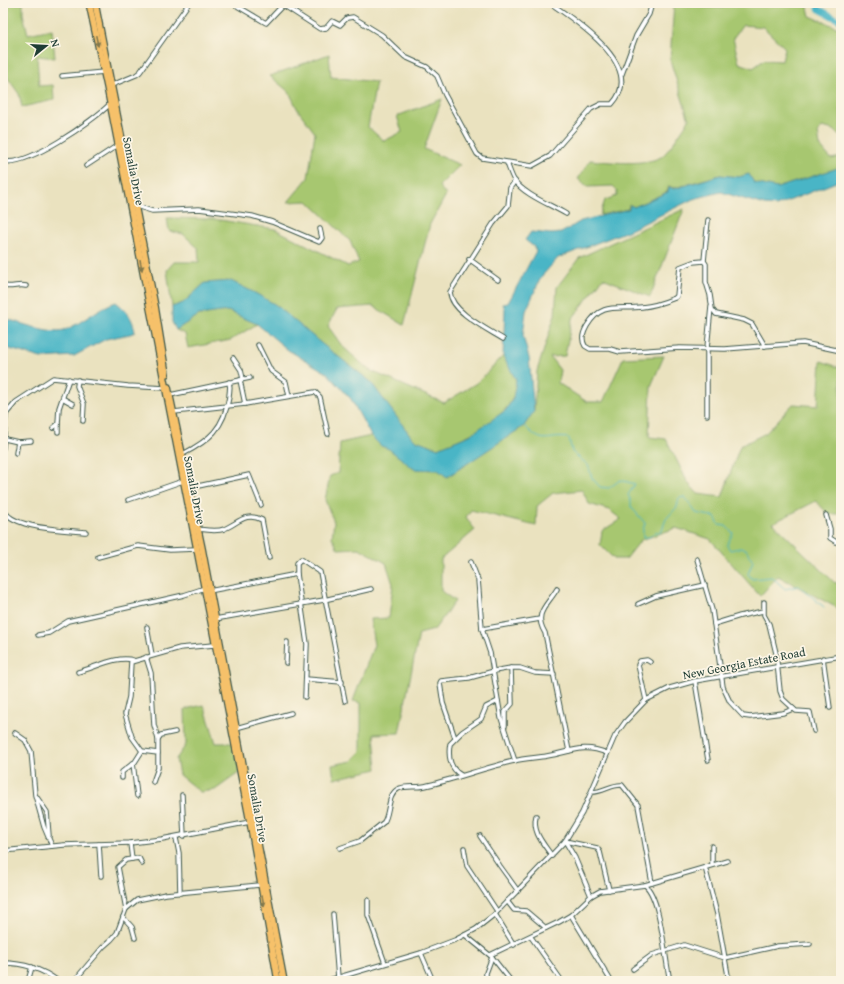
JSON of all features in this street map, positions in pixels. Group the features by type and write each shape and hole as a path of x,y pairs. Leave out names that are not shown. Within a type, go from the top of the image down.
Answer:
{"main road":[{"name":"Somalia Drive","path":"89,3 104,72 196,549 215,619 284,981"},
{"name":"Somalia Drive","path":"95,3 136,206 170,395 198,529 214,644 250,822 278,981"}],"street":[{"path":"112,85 140,72 189,3"},
{"path":"232,3 266,24 283,6 320,29 326,28 332,21 340,25 347,18 353,17 382,35 405,57 433,71 440,79 442,90 477,154 482,158 532,166 550,156 592,109 597,106 609,105 614,101 620,92 622,75 636,36 652,3"},
{"path":"550,3 590,33 616,60 622,75"},
{"path":"62,76 104,72"},
{"path":"3,161 18,162 43,150 97,116 110,104"},
{"path":"86,166 118,145"},
{"path":"507,163 515,181 544,202 566,214"},
{"path":"503,339 459,311 450,299 450,292 469,259 508,206 510,188 515,181"},
{"path":"136,206 152,211 199,209 252,216 272,222 320,242 322,238 320,229"},
{"path":"707,415 707,348 711,307 710,294 706,282 706,264 704,261 708,220"},
{"path":"469,259 498,280"},
{"path":"704,261 693,262 680,267 676,297 651,306 634,308 622,307 602,311 594,315 585,329 582,339 587,348 610,349 620,352 680,348 725,349 803,343 841,351"},
{"path":"3,286 9,288 22,285 26,286"},
{"path":"711,307 716,314 744,320 752,324 765,346"},
{"path":"258,345 271,371 286,382 289,396"},
{"path":"233,358 241,370 245,404"},
{"path":"3,448 5,439 4,415 16,402 48,380 58,378 128,386 165,388"},
{"path":"170,395 250,378"},
{"path":"58,432 60,408 69,379"},
{"path":"78,380 77,386 84,404 84,421"},
{"path":"183,454 196,447 215,432 228,406 231,388 229,382"},
{"path":"174,412 245,404 289,396 318,393 328,434"},
{"path":"64,399 73,404"},
{"path":"53,428 58,424"},
{"path":"5,439 18,442 31,441"},
{"path":"16,453 18,442"},
{"path":"189,488 249,475 261,505"},
{"path":"128,500 183,481"},
{"path":"3,509 7,517 18,523 51,529 86,532"},
{"path":"826,515 830,529 830,538 841,545"},
{"path":"198,529 222,530 238,520 257,517 262,520 270,558"},
{"path":"98,556 138,546 170,550 196,549"},
{"path":"305,697 307,644 297,563 302,559 317,568 321,576 325,593 324,600 345,701"},
{"path":"697,559 714,624 723,687 730,702 743,716 750,717 766,716 793,710 810,712 814,731"},
{"path":"471,562 478,580 482,629 494,671 498,701 504,728 515,761"},
{"path":"38,635 49,633 68,621 207,589 298,574"},
{"path":"638,604 656,596 705,585"},
{"path":"215,619 324,600 371,589"},
{"path":"557,589 545,605 540,619 540,625 545,633 569,752"},
{"path":"764,602 763,611 770,628 778,666 781,695 793,710"},
{"path":"714,624 763,611"},
{"path":"482,629 540,619"},
{"path":"147,627 152,655"},
{"path":"286,663 287,642"},
{"path":"78,672 125,658 133,660 194,646 214,644"},
{"name":"New Georgia Estate Road","path":"326,981 385,964 465,935 496,913 565,841 574,828 592,792 607,753 625,722 646,700 670,688 695,680 841,656"},
{"path":"146,657 151,673 154,725 158,739 158,768 153,782"},
{"path":"824,658 830,708"},
{"path":"133,660 130,665 128,697 125,714 132,737 142,751 158,753"},
{"path":"646,700 638,664 643,660 650,662"},
{"path":"455,738 443,703 440,681 468,678 511,668 520,668 535,673 554,674"},
{"path":"504,728 505,712 512,704 511,668"},
{"path":"306,679 342,682"},
{"path":"695,680 708,760"},
{"path":"461,775 453,769 450,744 455,738 481,719 486,707 498,701"},
{"path":"236,728 291,713"},
{"path":"158,739 164,733 176,732"},
{"path":"15,733 25,740 32,752 35,795 52,846"},
{"path":"340,848 360,841 384,822 388,813 389,805 399,788 424,786 515,761 593,748 607,753"},
{"path":"122,778 122,772 133,763 142,751"},
{"path":"133,763 137,796"},
{"path":"592,792 622,785 638,805 652,883"},
{"path":"35,795 44,805 47,812 50,840"},
{"path":"182,795 184,836"},
{"path":"536,816 534,823 538,836 552,856"},
{"path":"3,850 52,846 130,843 176,838 250,822"},
{"path":"480,836 518,891"},
{"path":"176,838 179,853 180,893"},
{"path":"565,841 597,848 600,852 609,890"},
{"path":"565,841 575,858 591,896"},
{"path":"130,843 132,858"},
{"path":"99,844 102,876"},
{"path":"712,846 712,864"},
{"path":"464,848 467,866 514,945"},
{"path":"126,909 118,867 126,860 132,858 139,858 142,864"},
{"path":"486,981 486,973 491,956 531,937 571,915 591,896 600,891 645,885 726,861"},
{"path":"705,867 717,914 729,981"},
{"path":"74,981 103,947 112,940 126,909 137,900 154,896 260,885"},
{"path":"645,885 650,891 655,905 670,981"},
{"path":"368,900 370,921 385,964"},
{"path":"507,901 514,910 526,911 546,928"},
{"path":"333,914 338,978"},
{"path":"571,915 611,981"},
{"path":"123,917 132,927 135,938"},
{"path":"465,935 491,956 511,981"},
{"path":"531,937 562,981"},
{"path":"633,969 652,955 665,950 687,945 705,953 725,958 778,946 810,944"},
{"path":"421,952 433,981"},
{"path":"3,962 13,962 32,967 48,973 58,981"},
{"path":"28,981 32,967"}],"green space":[{"path":"3,3 23,3 23,14 28,34 52,29 55,58 37,56 39,86 53,85 54,100 22,107 19,94 3,71"},
{"path":"674,3 700,3 702,7 723,8 729,3 807,3 810,16 841,29 841,137 834,130 822,127 818,132 820,146 831,159 841,157 841,167 777,188 754,183 749,174 739,177 720,175 674,188 669,186 667,192 634,207 629,204 628,209 600,215 605,200 617,196 617,190 613,186 587,187 578,179 590,160 626,163 654,160 664,155 689,120 670,60","holes":["743,25 763,27 785,48 782,61 764,60 753,68 739,63 733,38"]},
{"path":"329,54 331,77 376,82 368,127 384,141 402,132 397,116 442,99 424,149 460,165 439,186 446,195 430,224 404,325 373,306 337,309 328,326 342,346 369,370 444,403 478,382 503,356 513,371 516,381 514,394 509,405 500,415 488,424 462,438 438,448 413,439 370,381 322,344 276,305 255,293 231,281 205,283 183,303 172,307 167,270 174,262 199,262 198,248 183,234 169,231 167,218 214,219 275,229 348,266 359,262 350,241 308,201 288,202 308,178 315,133 298,110 289,92 270,76"},
{"path":"684,209 650,297 603,278 572,319 565,356 550,357 560,370 558,383 587,402 603,402 623,358 664,356 651,386 649,437 666,439 688,483 698,494 722,497 740,446 766,433 793,404 818,406 821,361 841,368 841,514 828,514 816,501 773,523 835,583 841,582 841,610 778,576 760,596 710,539 676,528 641,540 626,559 614,559 600,545 602,531 621,519 609,510 589,504 582,490 553,493 537,506 536,526 471,510 466,517 475,530 441,559 441,591 455,601 434,630 419,634 399,733 374,734 377,769 334,779 332,765 352,761 361,751 361,703 353,701 374,645 370,619 389,618 393,584 386,563 359,548 338,549 332,537 334,522 325,500 330,476 338,473 340,443 371,436 381,446 389,449 414,469 438,470 447,477 524,426 534,411 537,371 555,315 557,287 579,258"},
{"path":"228,311 257,324 231,340 188,348 185,334 176,330 199,315"},
{"path":"204,705 216,743 234,743 240,772 215,790 200,792 179,775 176,759 186,745 185,709"}],"water":[{"path":"841,167 841,180 776,206 764,205 721,192 693,199 630,230 558,258 541,277 526,311 523,336 529,358 534,411 524,426 447,477 438,470 414,469 389,449 381,446 371,436 351,399 327,373 288,350 257,324 228,311 199,315 176,330 172,322 172,307 183,303 205,283 231,281 276,305 322,344 370,381 413,439 438,448 470,435 506,410 513,398 516,380 503,356 505,309 503,304 508,303 536,251 534,247 525,240 531,232 552,234 561,233 581,221 629,209 630,205 634,207 668,192 669,187 674,189 720,175 739,177 749,174 754,183 777,188"},
{"path":"116,302 129,315 135,332 106,339 74,356 41,358 3,347 3,318 25,325 58,331 77,324 102,308"}],"waterway":[{"path":"817,3 819,9 841,21"},
{"path":"525,426 541,438 569,438 572,452 588,465 592,478 600,487 609,488 620,480 635,484 628,495 631,501 631,507 645,523 643,537 650,537 655,532 661,532 666,519 677,507 679,498 685,497 696,513 715,517 719,525 726,526 733,533 727,545 730,550 739,548 746,549 753,561 748,574 752,579 772,577 785,589 799,586 824,607"}]}
